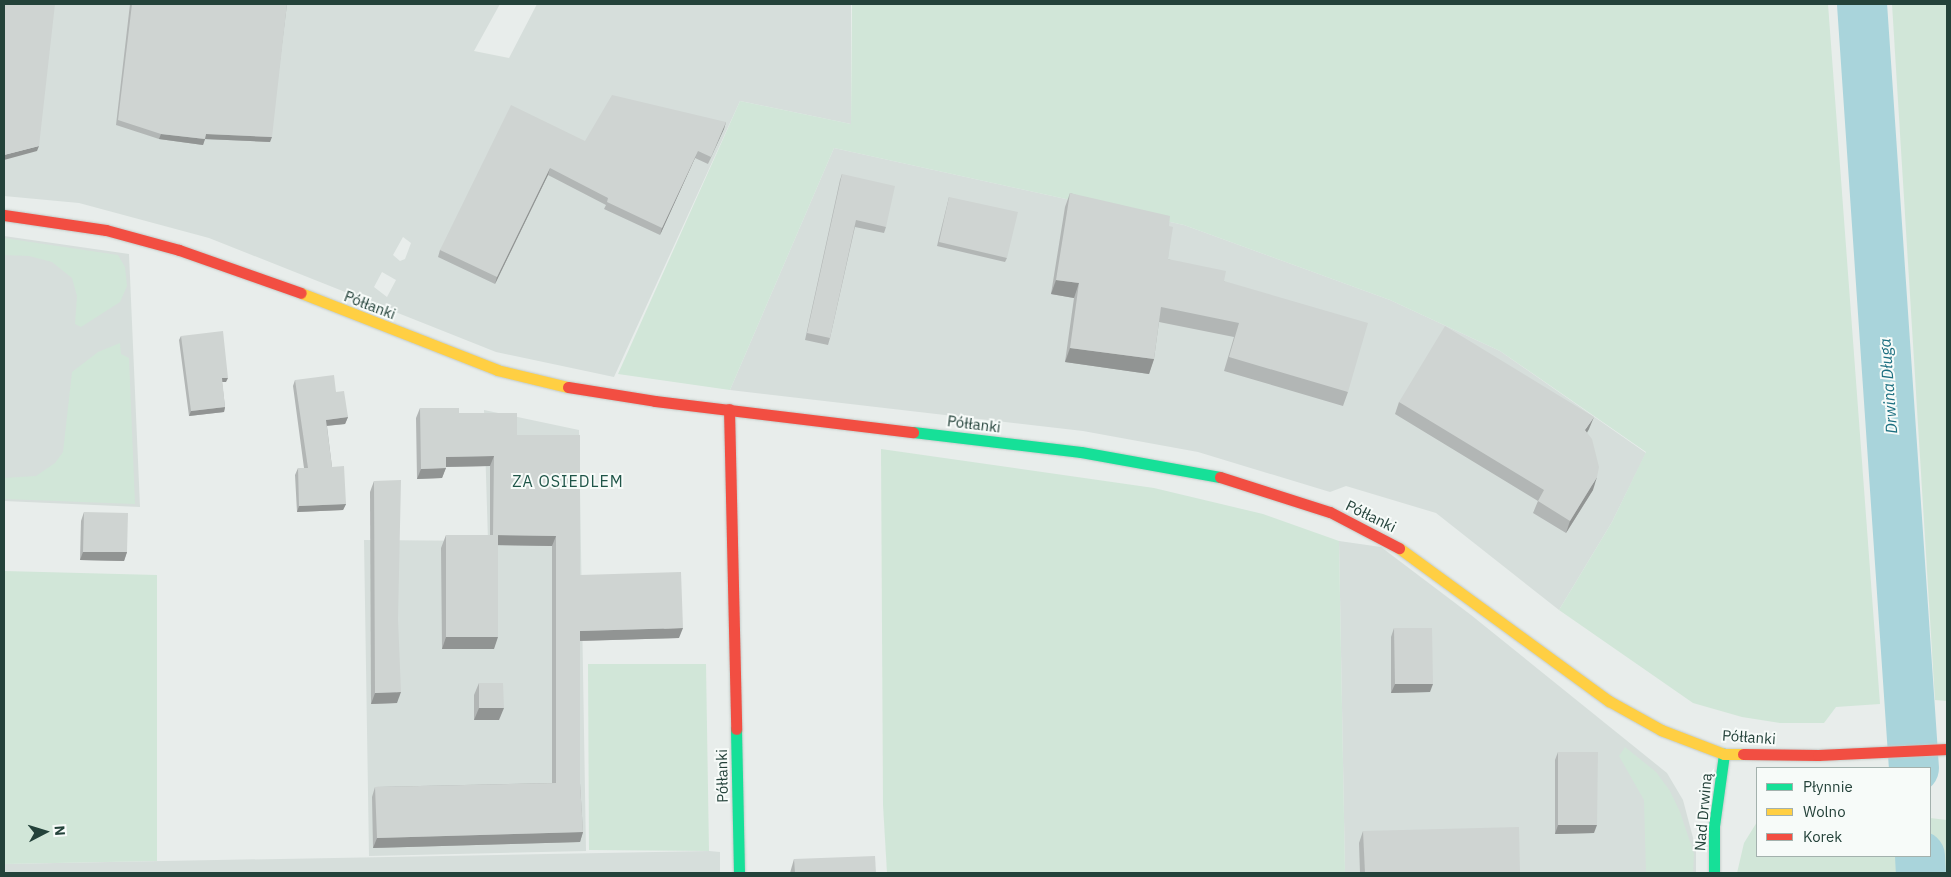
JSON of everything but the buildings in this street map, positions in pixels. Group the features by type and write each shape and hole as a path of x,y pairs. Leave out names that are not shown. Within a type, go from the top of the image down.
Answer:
{"street":[{"name":"Półłanki","path":"4,215 106,230 179,250 266,279 468,359 520,377 603,394 1081,452 1186,469 1274,492 1388,540 1609,701 1661,730 1724,754 1818,755 1853,751 1947,749"},
{"name":"Półłanki","path":"729,409 739,873"},
{"name":"Nad Drwiną","path":"1714,873 1714,826 1724,754"}],"shaded area":[{"path":"4,4 500,4 474,51 509,58 537,4 851,4 851,124 740,101 614,377 496,352 209,238 79,203 4,196","holes":["403,237 411,243 405,259 400,261 393,255","382,272 396,280 387,297 374,287"]},
{"path":"834,148 1184,225 1390,300 1500,351 1646,453 1612,522 1559,610 1436,513 1346,486 1330,492 1198,452 1083,431 730,390"},
{"path":"4,236 129,254 140,507 4,501"},
{"path":"484,410 579,430 586,851 369,856 364,540 488,541"},
{"path":"1339,541 1381,547 1471,615 1667,773 1683,800 1696,849 1696,873 1345,873"},
{"path":"720,852 720,873 4,873 4,864"}],"green space":[{"path":"852,4 1828,4 1880,704 1836,707 1824,723 1780,723 1742,717 1693,703 1559,610 1612,522 1646,452 1500,351 1390,300 1184,225 834,148 730,390 618,374 740,101 851,124"},
{"path":"1892,4 1947,4 1947,701 1935,700"},
{"path":"4,238 118,255 125,267 127,286 120,302 81,327 75,324 77,296 72,278 52,262 29,256 4,255"},
{"path":"120,343 121,354 129,358 135,504 4,499 4,478 36,476 55,463 63,452 72,372 98,352"},
{"path":"881,449 1154,488 1263,514 1339,541 1345,873 887,873 883,805"},
{"path":"4,571 157,575 157,861 4,864"},
{"path":"588,664 706,664 709,851 589,850"},
{"path":"1625,747 1656,772 1670,791 1680,812 1694,854 1693,873 1646,873 1644,800 1619,756"},
{"path":"1931,818 1947,820 1947,873 1737,873 1744,843 1756,824 1756,857 1931,857"}],"waterway":[{"name":"Drwina Długa","path":"1862,4 1914,767"},
{"name":"Drwina Długa","path":"1920,857 1921,873"}],"traffic: fast":[{"path":"913,432 1081,452 1220,477"},
{"path":"736,729 739,873"},
{"path":"1714,873 1714,826 1724,754"}],"traffic: slow":[{"path":"301,293 497,370 568,387"},
{"path":"1399,548 1609,701 1661,730 1724,754 1743,754"}],"traffic: jam":[{"path":"4,215 106,230 179,250 301,293"},
{"path":"568,387 655,401 913,432"},
{"path":"729,409 736,729"},
{"path":"1220,477 1330,512 1399,548"},
{"path":"1743,754 1818,755 1947,749"}],"district":[{"name":"ZA OSIEDLEM","path":"568,481"}]}
